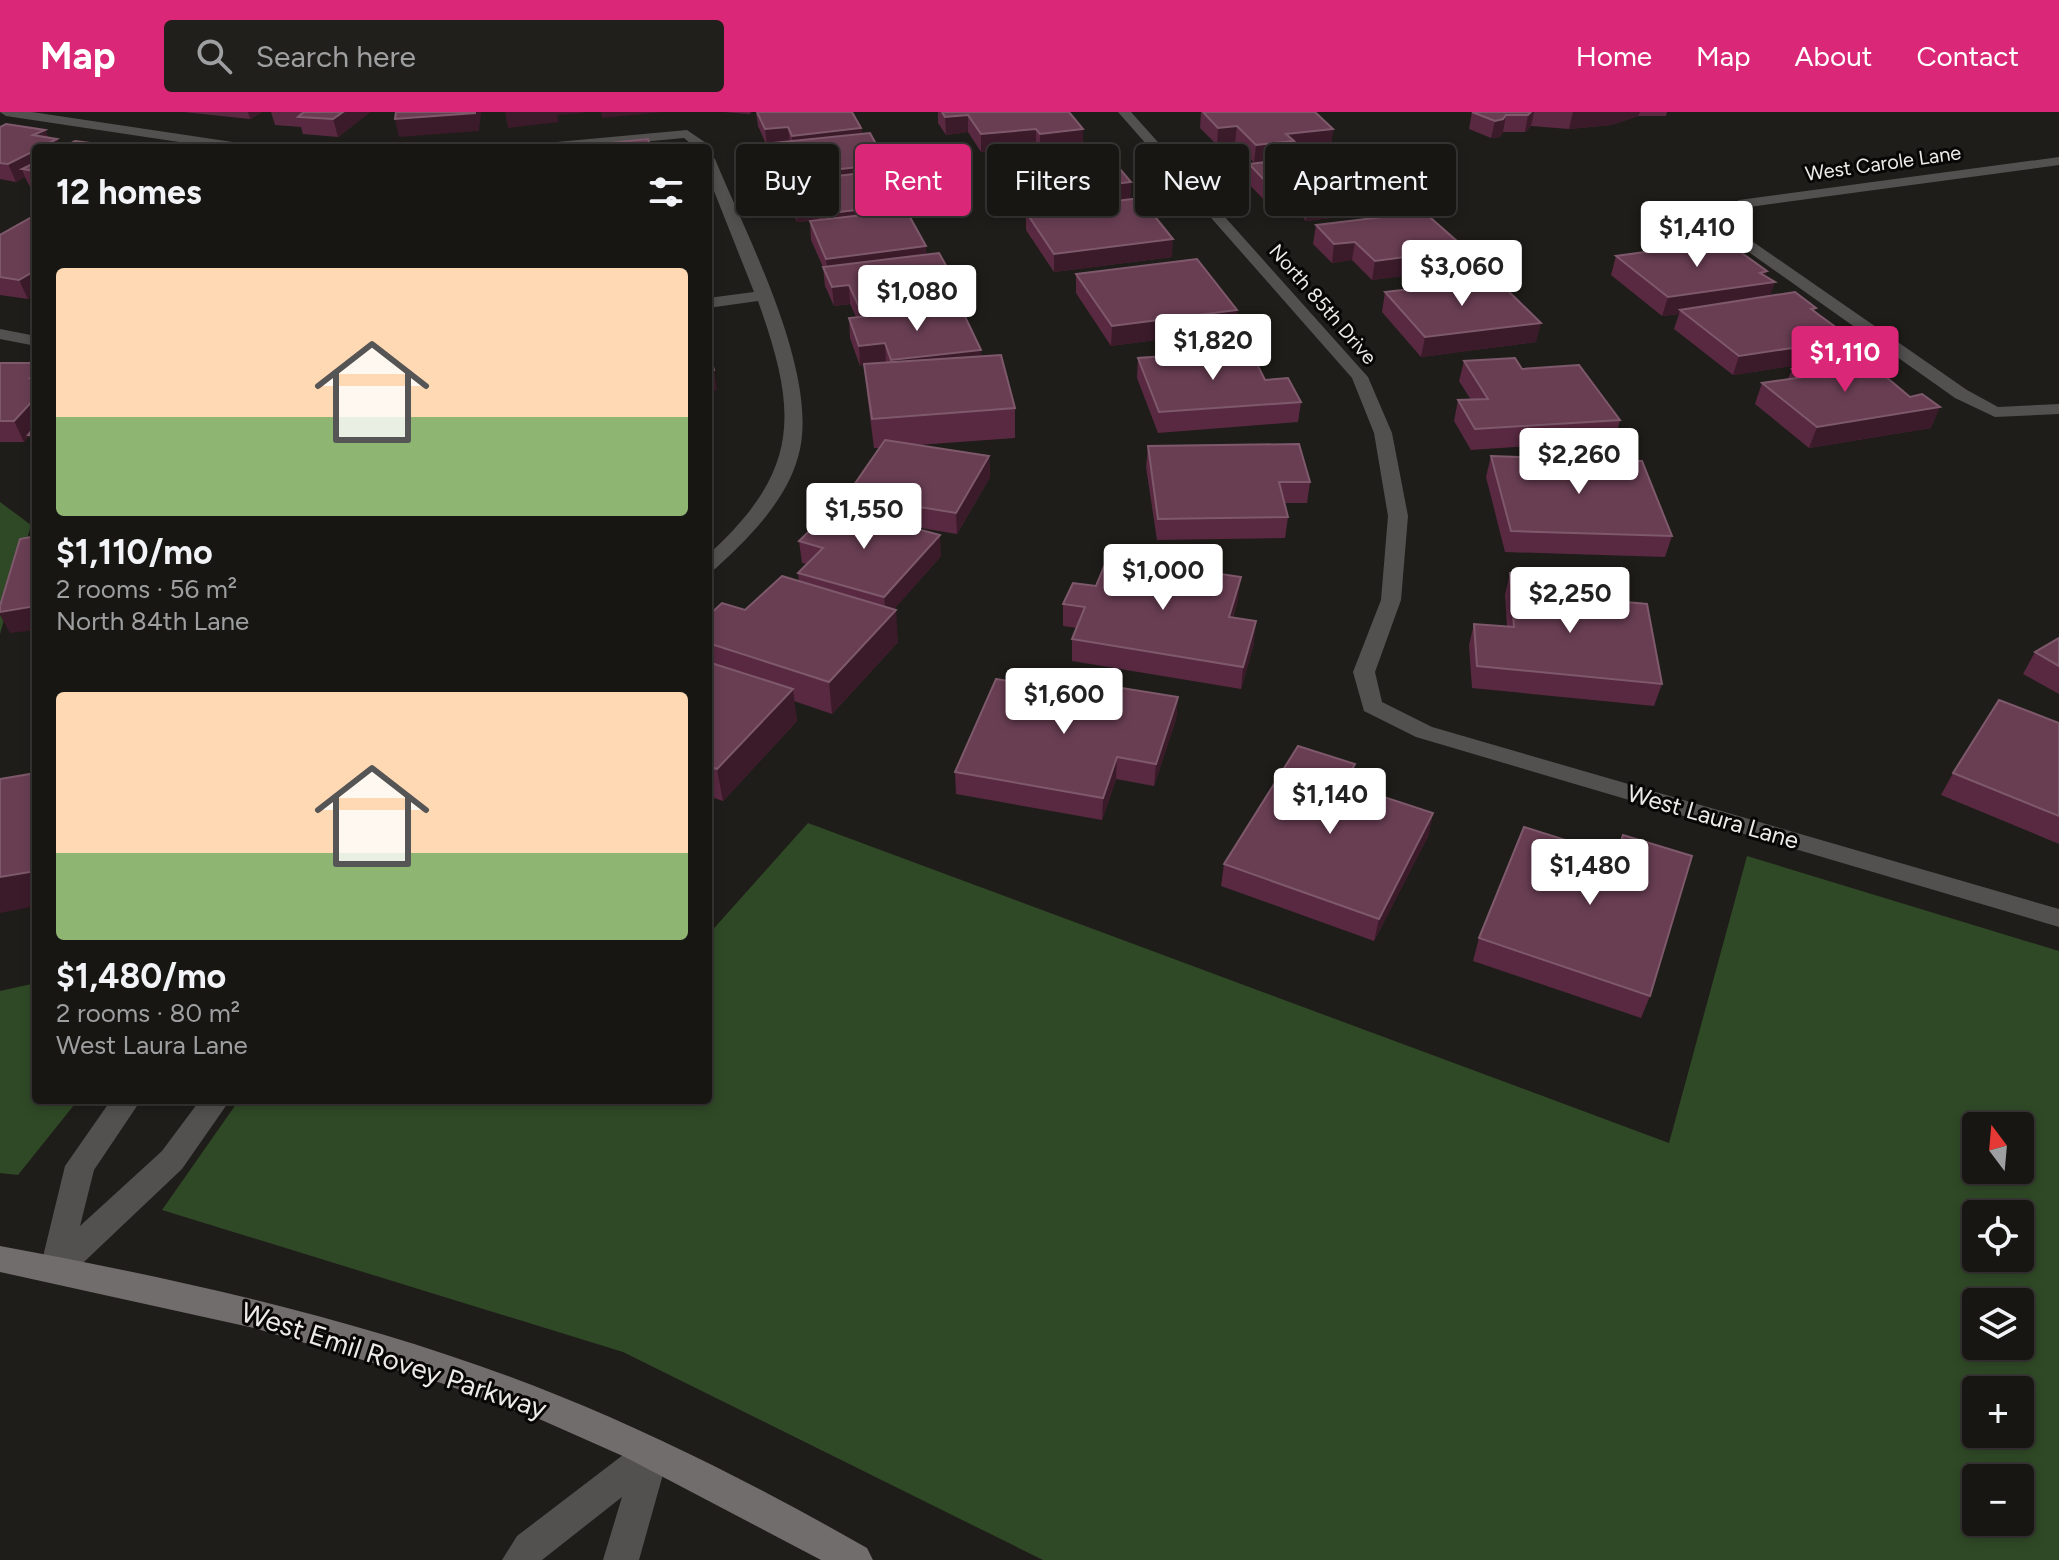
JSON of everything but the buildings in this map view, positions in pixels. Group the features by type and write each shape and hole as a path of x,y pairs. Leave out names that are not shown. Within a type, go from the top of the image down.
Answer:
{"street":[{"path":"6,112 218,144"},
{"name":"North 85th Drive","path":"1124,112 1360,377 1383,433 1398,516 1391,600 1364,672 1372,706"},
{"path":"108,128 128,117"},
{"path":"578,144 687,134 699,144"},
{"name":"West Carole Lane","path":"2059,161 1739,204 1714,215 1731,233 1961,394 1995,412 2059,409"},
{"path":"712,169 762,296 786,366 796,412 789,459 772,492 712,561"},
{"path":"712,302 762,296"},
{"path":"0,334 32,340"},
{"name":"West Laura Lane","path":"1372,706 1424,732 2059,918"},
{"path":"55,1269 80,1166 124,1104"},
{"path":"55,1269 172,1160 213,1104"},
{"name":"West Emil Rovey Parkway","path":"0,1259 224,1305 341,1338 503,1390 652,1453 855,1560"},
{"path":"520,1560 529,1548 652,1453"},
{"path":"621,1560 652,1453"}],"green space":[{"path":"0,502 31,525 0,634"},
{"path":"808,823 1669,1143 1747,856 2059,951 2059,1560 1043,1560 623,1352 162,1210 236,1104 712,1104 712,931"},
{"path":"32,984 32,1104 75,1104 18,1175 0,1173 0,991"}]}
